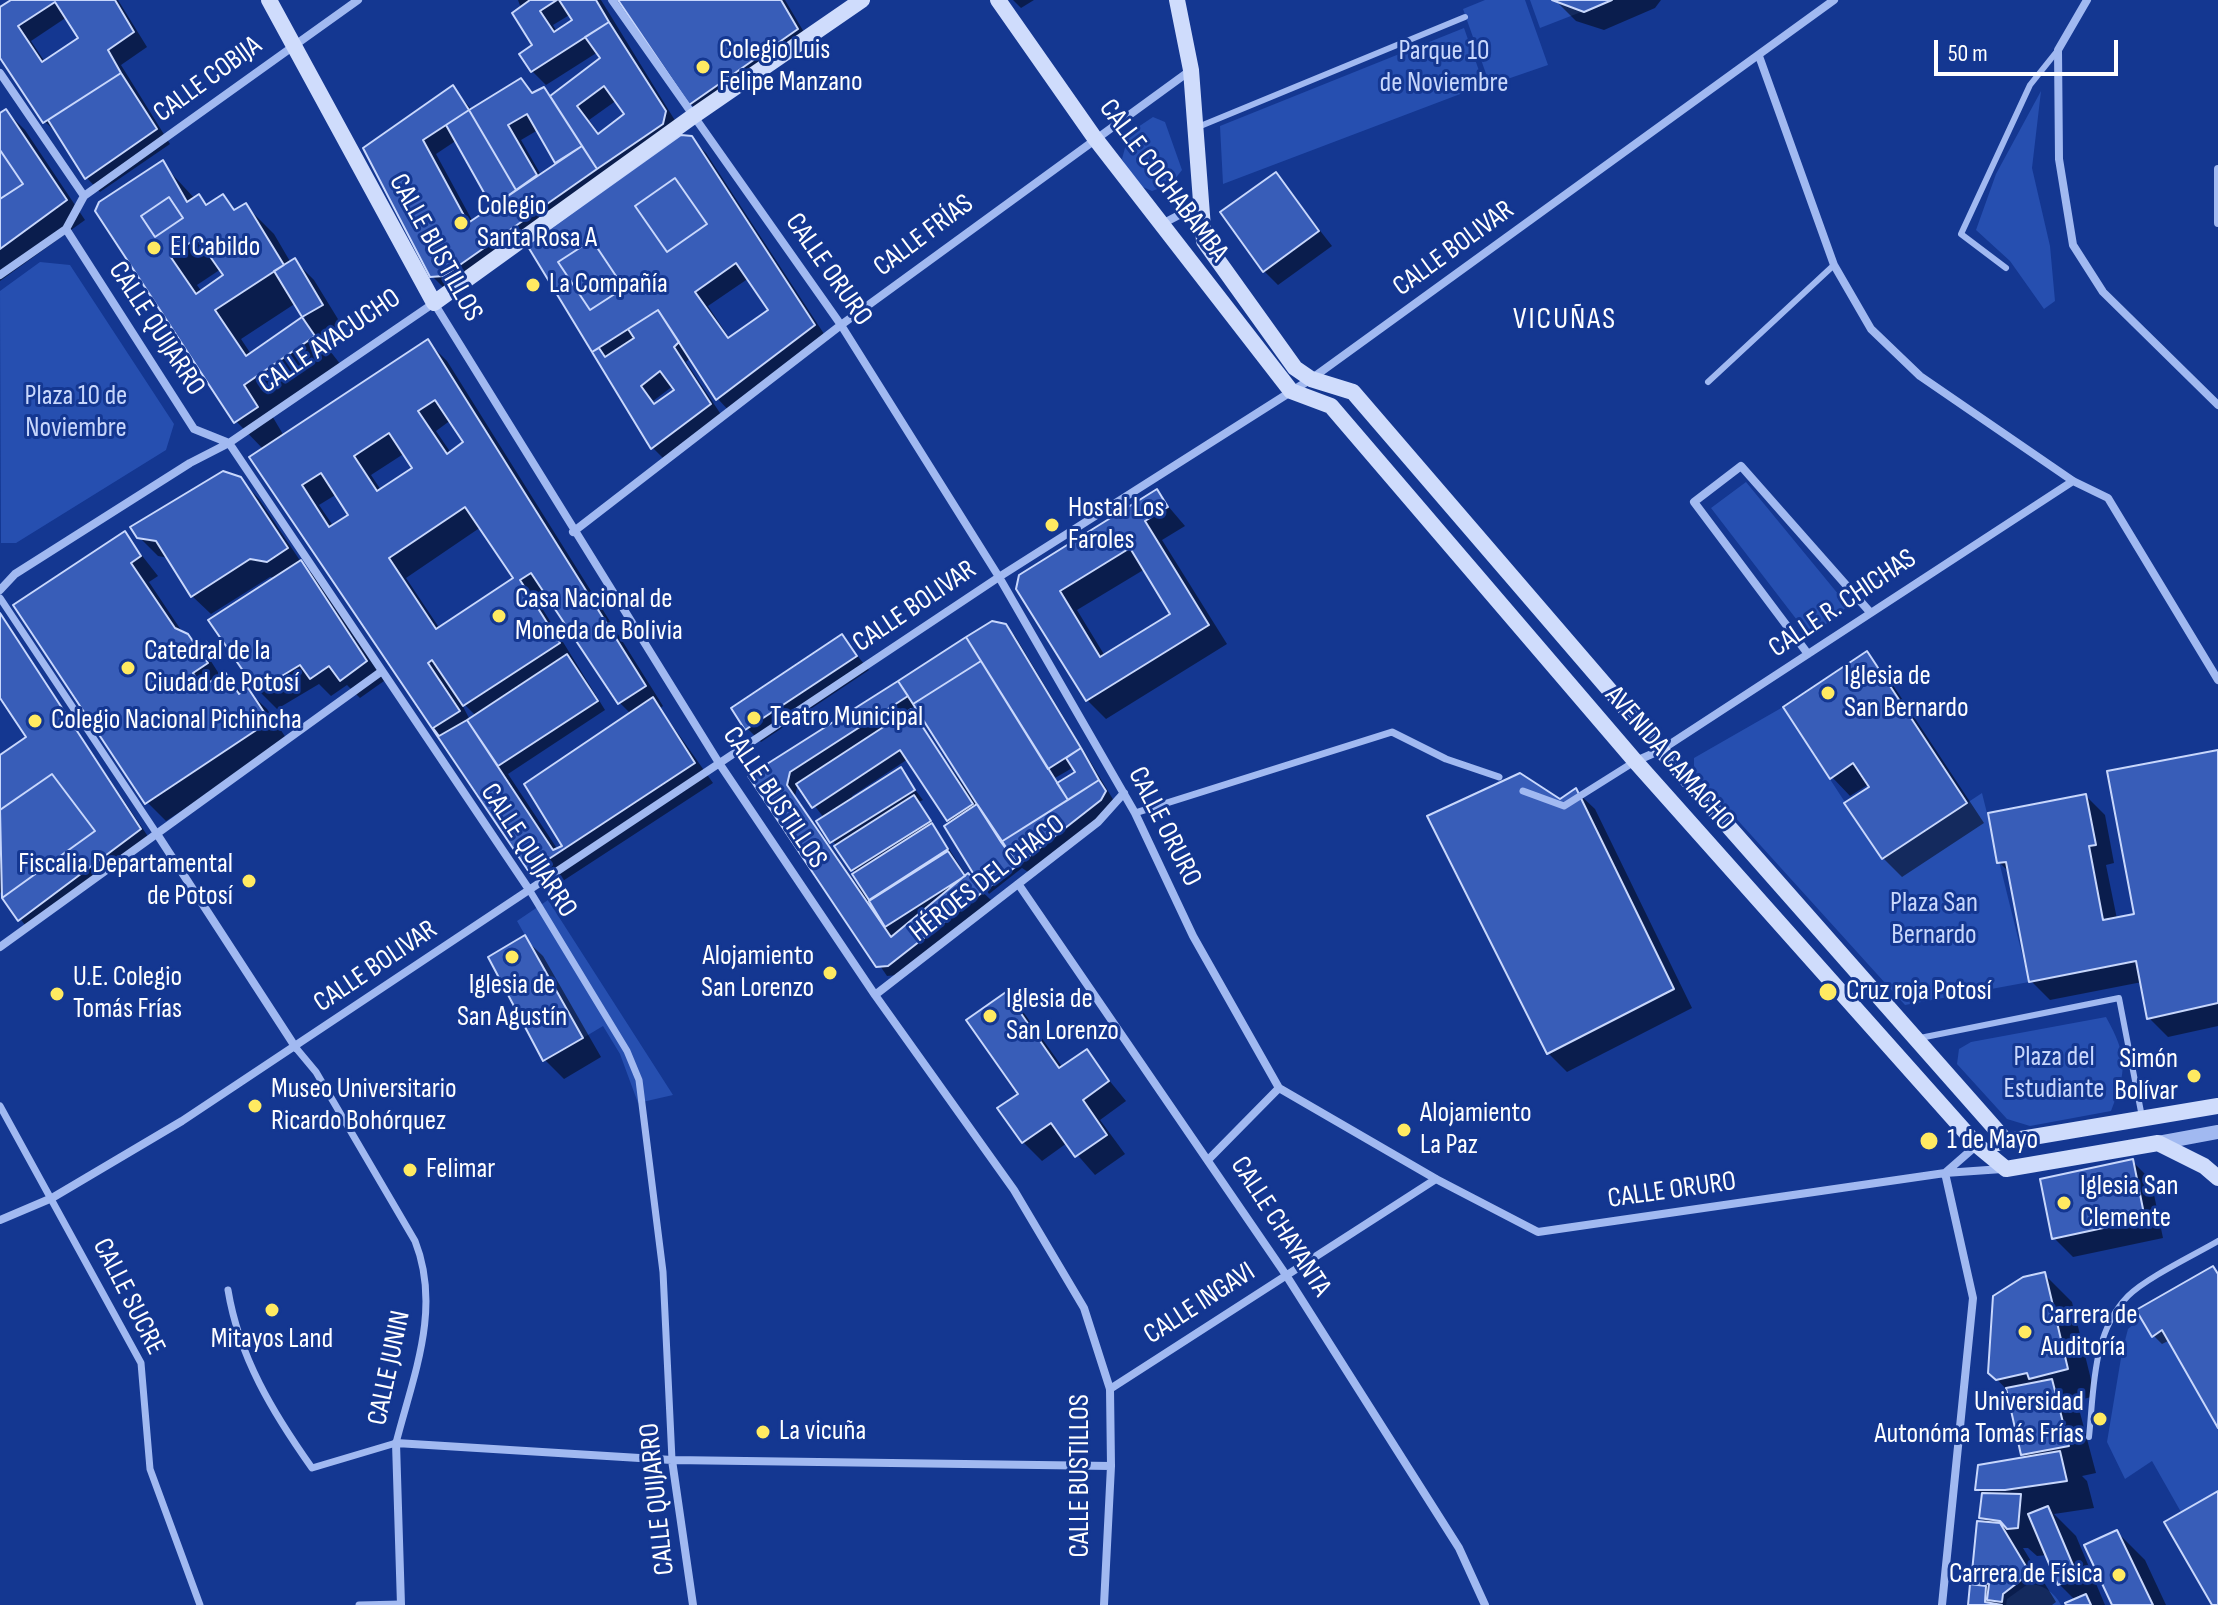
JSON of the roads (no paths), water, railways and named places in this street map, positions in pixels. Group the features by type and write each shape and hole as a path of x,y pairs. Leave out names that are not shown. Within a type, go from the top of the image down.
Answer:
{"main road":[{"name":"CALLE BUSTILLOS","path":"269,0 434,303"},
{"name":"CALLE AYACUCHO","path":"434,303 692,117 862,0"},
{"name":"CALLE COCHABAMBA","path":"998,0 1094,137 1291,391"},
{"name":"CALLE COCHABAMBA","path":"1177,0 1191,70 1204,241 1295,368 1311,379"},
{"name":"AVENIDA CAMACHO","path":"1311,379 1353,392 1661,750 2007,1142"},
{"name":"AVENIDA CAMACHO","path":"1291,391 1331,406 1635,761 1977,1145 2006,1169"},
{"path":"1977,1145 2218,1104"},
{"path":"2006,1169 2158,1143 2204,1166 2218,1178"}],"street":[{"name":"CALLE COBIJA","path":"84,196 358,0"},
{"name":"CALLE ORURO","path":"612,0 841,325 999,577 1135,813 1193,936 1279,1088 1436,1179 1538,1232 1945,1173 2006,1169"},
{"name":"CALLE BOLIVAR","path":"0,1220 52,1198 296,1048 999,577 1311,379 1834,0"},
{"path":"2087,0 2058,50 2059,159 2073,245 2103,292 2218,405"},
{"path":"1759,56 1834,265 1871,329 1920,376 2073,481 2108,498 2218,680"},
{"name":"CALLE FRÍAS","path":"573,532 841,325 1094,137 1191,70"},
{"path":"0,73 84,196 66,229 0,275"},
{"path":"2218,169 2218,223"},
{"path":"1162,224 1201,204"},
{"name":"CALLE QUIJARRO","path":"66,229 194,429 229,443 530,891 627,1051 639,1080 663,1272 672,1460 693,1605"},
{"name":"CALLE AYACUCHO","path":"0,590 15,574 190,463 229,443 434,303"},
{"name":"CALLE BUSTILLOS","path":"434,303 573,532 719,763 875,995 1021,1203 1084,1308 1110,1389 1111,1466 1104,1605"},
{"path":"1808,654 1694,502 1741,466 1869,611"},
{"name":"CALLE R. CHICHAS","path":"1635,761 1661,750 1869,611 2073,481"},
{"path":"0,598 157,834"},
{"path":"0,947 382,671"},
{"path":"1135,813 1392,732 1446,759 1499,777"},
{"path":"1523,791 1564,806 1635,761"},
{"name":"HÉROES DEL CHACO","path":"875,995 1098,822 1124,793"},
{"name":"CALLE JUNIN","path":"157,834 296,1048 316,1072 415,1241 426,1269 426,1324 396,1443 401,1605"},
{"name":"CALLE CHAYANTA","path":"1019,885 1286,1275 1459,1548 1485,1605"},
{"path":"1209,1159 1279,1088"},
{"name":"CALLE SUCRE","path":"0,1106 141,1363 150,1469 200,1605"},
{"path":"2158,1143 2218,1132"},
{"path":"1942,1605 1973,1298 1945,1173 1977,1145"},
{"name":"CALLE INGAVI","path":"1110,1389 1436,1179"},
{"path":"228,1290 234,1323 271,1410 312,1468 396,1443 672,1460 1111,1466"},
{"path":"359,1605 401,1605"}],"lane":[{"path":"1195,128 1465,17"},
{"path":"2006,268 1961,234 2030,85 2058,50"},
{"path":"1708,382 1834,265"},
{"path":"1915,1039 2119,998 2142,1117"},
{"path":"2089,1437 2095,1372 2104,1332 2129,1295 2218,1241"}],"place":[{"name":"Colegio Luis Felipe Manzano","path":"703,67"},
{"name":"Colegio Santa Rosa A","path":"461,223"},
{"name":"El Cabildo","path":"154,248"},
{"name":"La Compañía","path":"533,285"},
{"name":"Hostal Los Faroles","path":"1052,525"},
{"name":"Casa Nacional de Moneda de Bolivia","path":"499,616"},
{"name":"Catedral de la Ciudad de Potosí","path":"128,668"},
{"name":"Iglesia de San Bernardo","path":"1828,693"},
{"name":"Teatro Municipal","path":"754,718"},
{"name":"Colegio Nacional Pichincha","path":"35,721"},
{"name":"Fiscalia Departamental de Potosí","path":"249,881"},
{"name":"Iglesia de San Agustín","path":"512,957"},
{"name":"Alojamiento San Lorenzo","path":"830,973"},
{"name":"Cruz roja Potosí","path":"1828,992"},
{"name":"U.E. Colegio Tomás Frías","path":"57,994"},
{"name":"Iglesia de San Lorenzo","path":"990,1016"},
{"name":"Simón Bolívar","path":"2194,1076"},
{"name":"Museo Universitario Ricardo Bohórquez","path":"255,1106"},
{"name":"Alojamiento La Paz","path":"1404,1130"},
{"name":"1 de Mayo","path":"1929,1141"},
{"name":"Felimar","path":"410,1170"},
{"name":"Iglesia San Clemente","path":"2064,1203"},
{"name":"Mitayos Land","path":"272,1310"},
{"name":"Carrera de Auditoría","path":"2025,1332"},
{"name":"Universidad Autonóma Tomás Frías","path":"2100,1419"},
{"name":"La vicuña","path":"763,1432"},
{"name":"Carrera de Física","path":"2119,1575"}],"district":[{"name":"VICUÑAS","path":"1565,320"}],"park label":[{"name":"Parque 10 de Noviembre","path":"1444,68"},
{"name":"Plaza 10 de Noviembre","path":"76,413"},
{"name":"Plaza San Bernardo","path":"1934,920"},
{"name":"Plaza del Estudiante","path":"2054,1074"}]}
